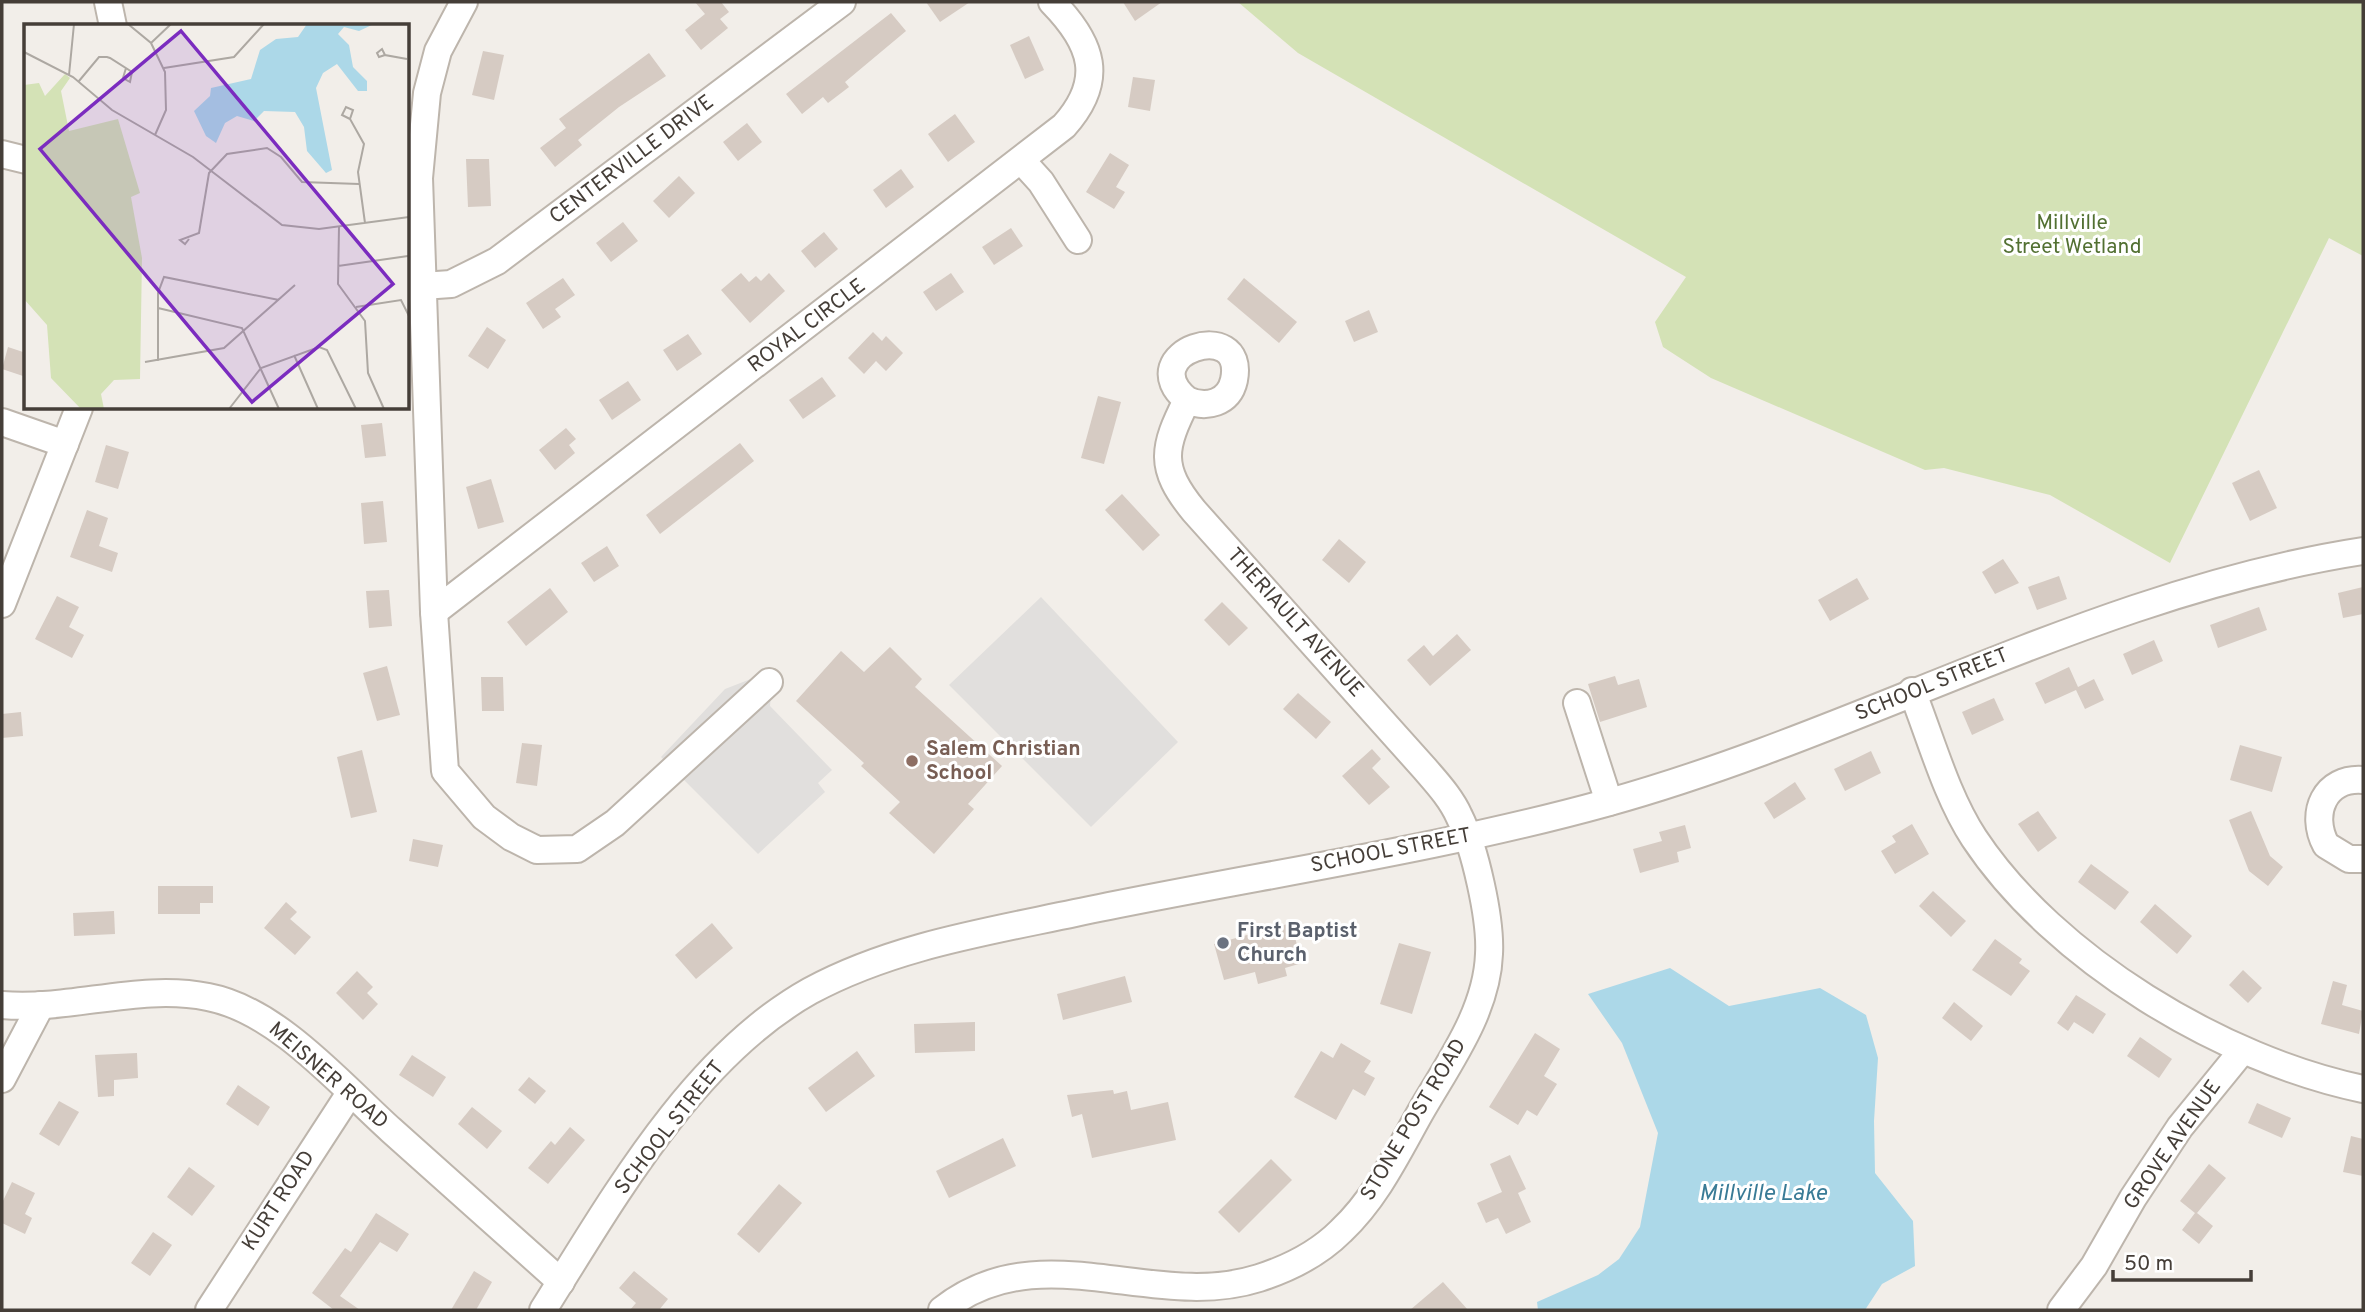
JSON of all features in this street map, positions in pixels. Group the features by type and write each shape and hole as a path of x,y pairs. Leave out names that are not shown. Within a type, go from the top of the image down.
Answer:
{"street":[{"path":"108,2 113,24"},
{"path":"464,2 438,51 427,93 419,178 416,287 445,771 484,817 511,837 537,850 577,849 615,823 769,682"},
{"name":"CENTERVILLE DRIVE","path":"416,287 463,280 517,247 842,2"},
{"name":"ROYAL CIRCLE","path":"434,612 1064,126 1079,108 1089,88 1091,66 1084,45 1052,2"},
{"path":"2,153 24,159"},
{"path":"1022,161 1041,182 1078,240"},
{"name":"THERIAULT AVENUE","path":"1187,400 1169,437 1167,449 1170,476 1180,493 1426,769 1458,813 1466,836"},
{"path":"2,604 78,410"},
{"path":"2,422 65,444"},
{"name":"SCHOOL STREET","path":"544,1310 643,1158 718,1063 774,1014 836,978 920,948 981,933 1466,836 1609,802 1763,752 1912,691 2086,625 2188,592 2314,558 2363,551"},
{"path":"1912,691 1954,797 1973,836 1999,872 2033,907 2107,970 2184,1021 2242,1051 2287,1068 2363,1089"},
{"path":"1577,703 1609,802"},
{"path":"2363,780 2336,785 2320,805 2317,819 2326,845 2349,859 2363,859"},
{"name":"STONE POST ROAD","path":"942,1310 979,1286 1030,1274 1188,1286 1236,1284 1282,1270 1303,1259 1339,1233 1371,1197 1389,1168 1467,1031 1478,1005 1488,967 1489,934 1486,910 1466,836"},
{"name":"MEISNER ROAD","path":"2,1005 41,1005 165,993 199,995 229,1002 267,1022 561,1282"},
{"path":"2,1079 41,1005"},
{"name":"GROVE AVENUE","path":"2061,1310 2094,1266 2133,1198 2180,1127 2242,1051"},
{"name":"KURT ROAD","path":"209,1310 350,1093"}],"green space":[{"name":"Millville Street Wetland","path":"1238,2 2363,2 2363,256 2329,238 2170,563 2050,495 1944,468 1925,470 1711,378 1663,347 1655,322 1686,277 1298,53"}],"shaded area":[{"path":"1041,597 1178,742 1091,827 949,685"},
{"path":"761,675 772,685 770,706 832,770 818,783 825,792 758,854 661,757 725,689"}],"water":[{"name":"Millville Lake","path":"1670,968 1729,1006 1820,988 1866,1015 1878,1058 1874,1121 1875,1173 1913,1221 1915,1266 1882,1284 1865,1310 1538,1310 1537,1302 1598,1275 1619,1259 1640,1227 1658,1133 1622,1043 1588,994"}],"building":[{"path":"695,2 721,2 729,12 720,19 728,28 701,50 685,30 705,14"},
{"path":"926,2 970,2 940,22"},
{"path":"1123,2 1162,2 1135,21"},
{"path":"891,13 906,31 845,82 849,87 828,103 823,97 802,114 786,94"},
{"path":"1029,36 1044,70 1025,79 1010,45"},
{"path":"483,51 504,55 494,100 472,95"},
{"path":"649,53 666,76 619,107 578,140 582,145 555,167 540,148 566,128 559,119"},
{"path":"1133,77 1155,80 1150,111 1128,107"},
{"path":"955,114 975,142 948,162 928,134"},
{"path":"747,123 762,142 738,161 723,142"},
{"path":"1110,153 1129,165 1116,187 1125,192 1114,209 1086,192"},
{"path":"466,159 489,159 491,206 468,207"},
{"path":"901,169 914,187 886,208 873,190"},
{"path":"679,176 695,193 669,218 653,201"},
{"path":"623,222 638,241 611,262 596,243"},
{"path":"1011,228 1023,246 994,265 982,247"},
{"path":"824,232 838,249 815,268 801,251"},
{"path":"741,273 749,282 756,276 761,281 769,273 785,291 750,323 721,290"},
{"path":"951,273 964,292 936,311 923,292"},
{"path":"563,278 575,295 555,309 561,317 543,329 526,303"},
{"path":"1244,278 1297,322 1279,343 1227,299"},
{"path":"1369,310 1378,332 1354,342 1345,321"},
{"path":"487,327 506,340 488,369 468,356"},
{"path":"873,332 882,341 886,336 903,353 886,371 876,361 864,374 848,358"},
{"path":"688,334 702,354 677,371 663,350"},
{"path":"8,347 24,352 24,376 2,369"},
{"path":"822,377 836,396 803,419 789,400"},
{"path":"628,381 641,400 612,420 599,400"},
{"path":"1098,396 1121,402 1104,464 1081,458"},
{"path":"382,423 386,456 365,458 361,425"},
{"path":"566,428 576,439 569,445 575,453 555,470 539,450"},
{"path":"740,443 754,461 660,534 646,515"},
{"path":"106,445 129,452 118,489 95,482"},
{"path":"2259,470 2277,508 2250,521 2232,483"},
{"path":"491,479 504,522 478,529 466,487"},
{"path":"1122,494 1160,535 1143,551 1105,510"},
{"path":"383,501 387,542 364,544 361,503"},
{"path":"87,510 108,518 99,546 118,553 112,572 70,557"},
{"path":"1339,539 1366,562 1349,583 1322,560"},
{"path":"607,546 619,566 594,582 581,563"},
{"path":"2003,559 2019,583 1995,594 1982,572"},
{"path":"2059,576 2067,599 2037,610 2028,587"},
{"path":"1857,578 1869,599 1830,621 1818,600"},
{"path":"2363,587 2363,614 2343,618 2338,593"},
{"path":"550,588 568,612 526,646 507,622"},
{"path":"389,590 392,626 369,628 366,591"},
{"path":"57,596 79,607 69,627 84,635 72,658 35,639"},
{"path":"1222,602 1248,628 1229,646 1204,620"},
{"path":"2259,607 2267,630 2218,648 2210,625"},
{"path":"1457,634 1471,650 1430,686 1407,660 1424,645 1433,656"},
{"path":"2154,640 2163,661 2132,675 2123,654"},
{"path":"890,647 922,679 915,687 1002,766 968,804 974,809 934,854 889,813 900,802 861,766 864,763 796,701 841,651 864,672"},
{"path":"387,666 400,715 377,721 363,673"},
{"path":"2069,667 2078,687 2094,679 2104,700 2085,709 2076,690 2045,704 2035,683"},
{"path":"1615,676 1618,685 1639,679 1647,707 1600,722 1588,684"},
{"path":"481,677 503,677 504,711 482,711"},
{"path":"1298,693 1331,722 1316,739 1283,709"},
{"path":"1994,698 2004,720 1972,735 1962,712"},
{"path":"21,712 23,736 2,738 2,714"},
{"path":"522,743 542,745 537,786 516,783"},
{"path":"2240,745 2282,757 2272,792 2230,780"},
{"path":"1372,749 1381,759 1372,768 1390,787 1369,805 1342,776"},
{"path":"362,750 377,812 351,818 337,757"},
{"path":"1871,751 1881,773 1845,791 1834,769"},
{"path":"1795,782 1806,799 1774,819 1764,803"},
{"path":"2038,811 2057,838 2038,852 2018,824"},
{"path":"2251,811 2270,856 2283,867 2268,886 2249,871 2229,820"},
{"path":"1912,824 1929,854 1895,874 1881,851 1896,842 1892,836"},
{"path":"1685,825 1691,848 1677,852 1679,862 1640,873 1633,849 1662,841 1659,832"},
{"path":"413,839 443,845 438,867 409,861"},
{"path":"2091,864 2129,892 2115,910 2078,882"},
{"path":"158,886 213,886 213,903 200,903 200,914 158,914"},
{"path":"1933,891 1966,921 1951,937 1919,906"},
{"path":"286,902 297,912 290,919 311,937 295,955 264,928"},
{"path":"2155,904 2192,936 2177,954 2140,922"},
{"path":"114,911 115,934 74,936 73,913"},
{"path":"712,923 733,948 696,979 675,955"},
{"path":"1291,923 1302,963 1285,968 1287,976 1258,984 1255,972 1224,980 1214,944"},
{"path":"1995,939 2022,959 2019,963 2030,971 2011,996 1972,970"},
{"path":"1399,943 1431,952 1412,1014 1380,1004"},
{"path":"2243,970 2262,988 2248,1003 2229,985"},
{"path":"357,971 373,987 367,993 378,1004 363,1020 336,993"},
{"path":"1125,976 1132,1002 1063,1020 1057,994"},
{"path":"2333,981 2347,985 2342,1005 2363,1011 2359,1034 2321,1024"},
{"path":"2076,995 2106,1014 2093,1034 2074,1022 2068,1031 2057,1023"},
{"path":"1954,1002 1983,1026 1971,1041 1942,1018"},
{"path":"975,1022 975,1051 915,1053 914,1024"},
{"path":"1535,1033 1560,1049 1544,1076 1557,1084 1537,1116 1527,1110 1518,1125 1489,1107"},
{"path":"2140,1037 2172,1059 2159,1078 2127,1056"},
{"path":"1341,1043 1371,1061 1364,1072 1375,1078 1365,1096 1353,1089 1336,1120 1294,1097 1321,1051 1333,1058"},
{"path":"857,1051 875,1076 826,1112 808,1088"},
{"path":"137,1053 138,1078 114,1080 114,1096 98,1097 95,1055"},
{"path":"412,1055 446,1077 433,1097 399,1075"},
{"path":"529,1077 546,1091 535,1104 518,1090"},
{"path":"238,1085 270,1107 258,1126 226,1104"},
{"path":"1113,1090 1114,1094 1127,1091 1131,1110 1168,1102 1176,1140 1092,1158 1082,1114 1072,1117 1067,1095"},
{"path":"59,1101 79,1112 59,1146 39,1134"},
{"path":"2257,1103 2291,1118 2282,1138 2248,1123"},
{"path":"472,1107 502,1131 487,1149 458,1124"},
{"path":"570,1127 585,1140 548,1184 528,1168 551,1141 555,1145"},
{"path":"2351,1136 2363,1139 2363,1176 2343,1172"},
{"path":"1003,1138 1016,1166 949,1198 936,1171"},
{"path":"1510,1155 1526,1189 1518,1193 1531,1222 1506,1234 1498,1218 1486,1223 1477,1203 1502,1192 1490,1164"},
{"path":"1271,1159 1292,1180 1239,1233 1218,1212"},
{"path":"2209,1164 2226,1178 2197,1213 2213,1226 2199,1244 2182,1230 2195,1213 2180,1201"},
{"path":"189,1167 215,1186 192,1216 167,1197"},
{"path":"12,1182 35,1193 25,1214 32,1218 25,1234 2,1223 2,1203"},
{"path":"779,1184 802,1203 759,1253 737,1234"},
{"path":"376,1213 409,1234 397,1252 380,1242 340,1296 360,1310 334,1310 312,1293 345,1248 351,1252"},
{"path":"153,1232 172,1245 150,1276 131,1263"},
{"path":"474,1271 492,1282 476,1310 451,1310"},
{"path":"634,1271 668,1299 659,1310 630,1310 636,1303 619,1288"},
{"path":"1443,1282 1468,1310 1410,1310"}],"place":[{"name":"Salem Christian School","path":"912,761"},
{"name":"First Baptist Church","path":"1223,943"}]}
